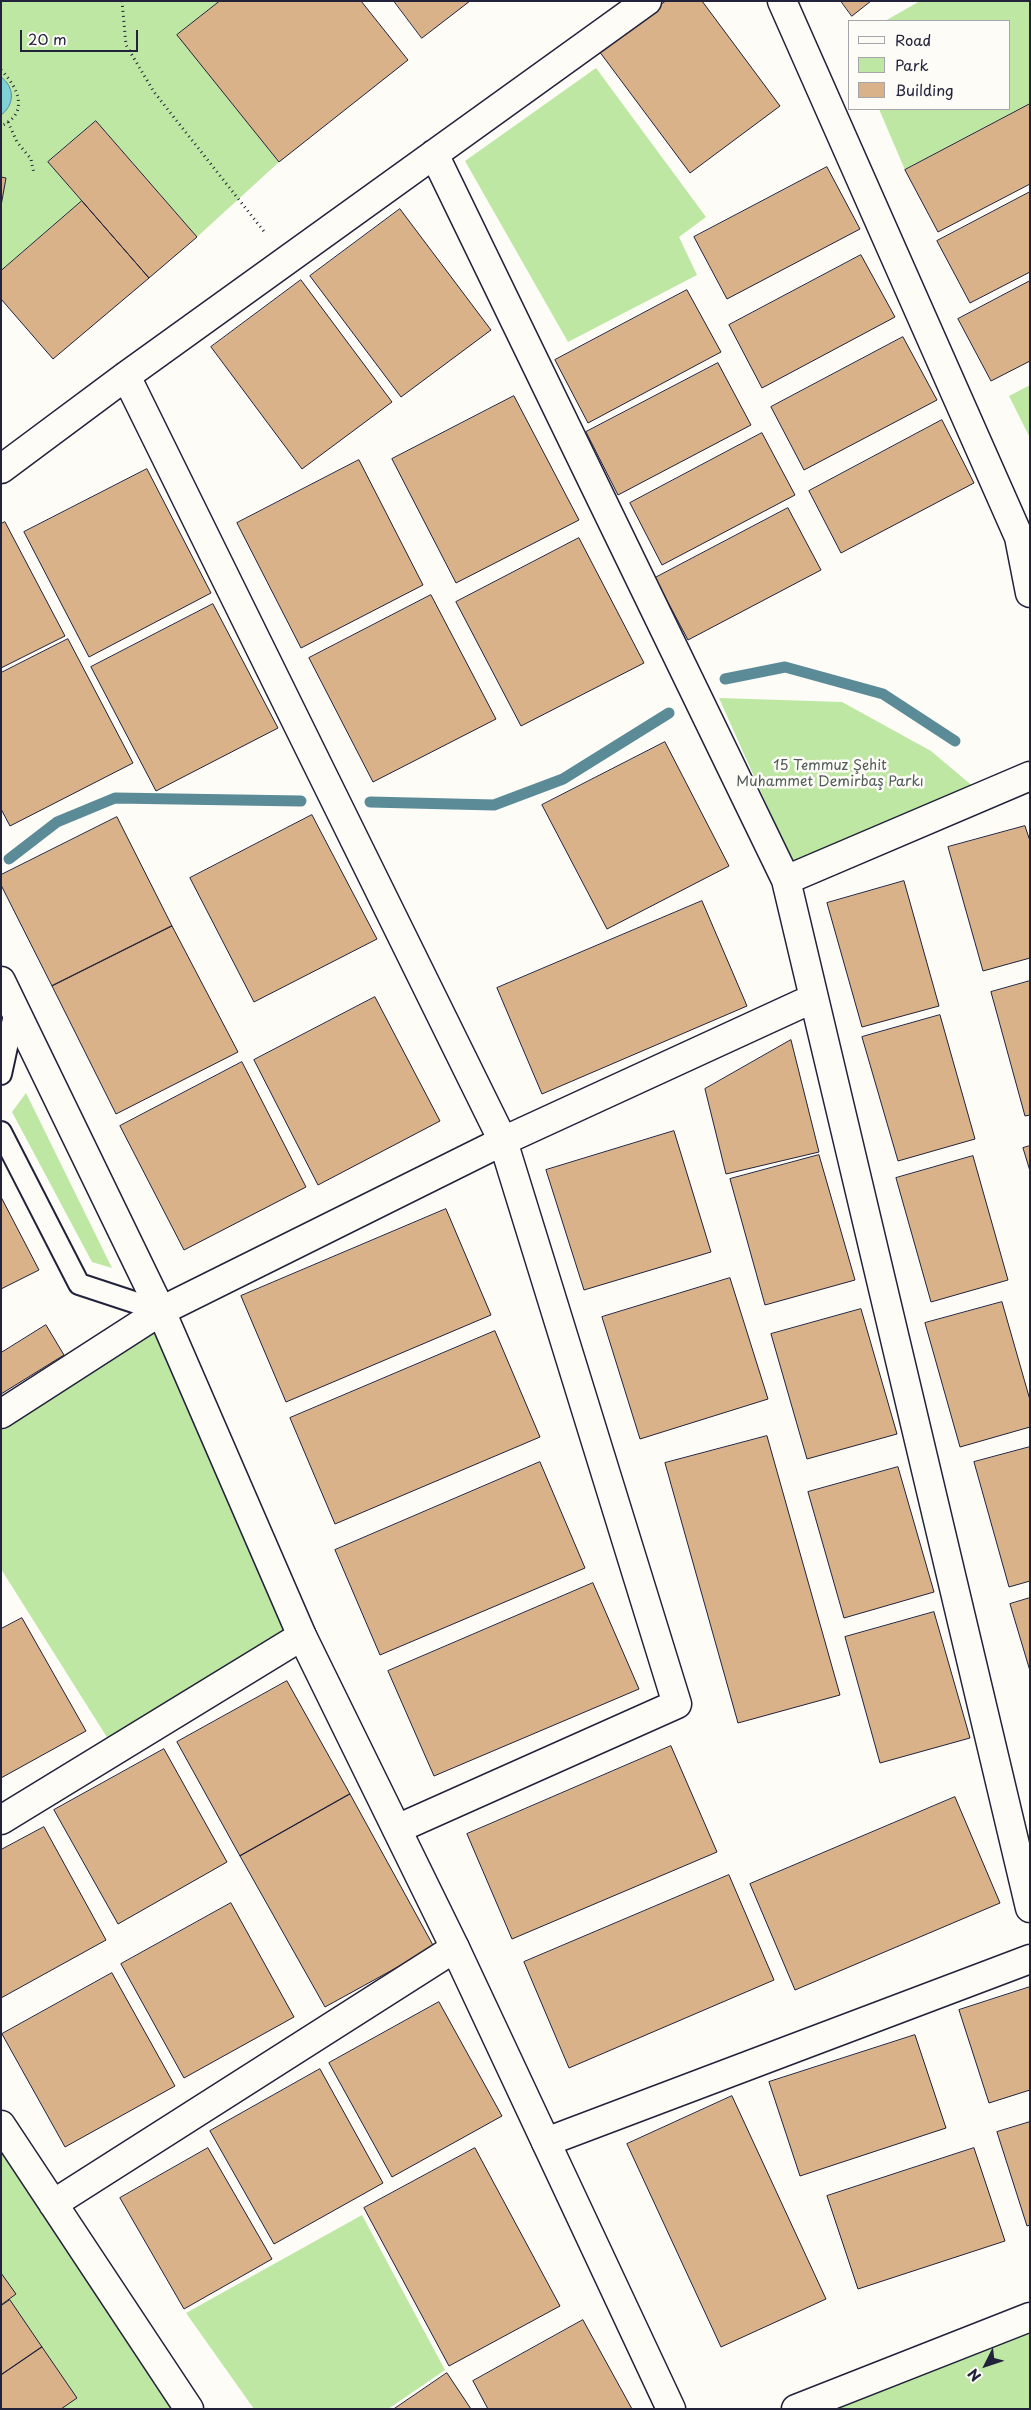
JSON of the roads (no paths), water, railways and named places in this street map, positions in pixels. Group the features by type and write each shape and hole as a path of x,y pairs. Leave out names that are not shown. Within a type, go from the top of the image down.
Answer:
{"street":[{"path":"1,469 286,260 648,1"},
{"path":"782,1 1019,537 1030,593"},
{"path":"434,154 786,880 1030,1908"},
{"path":"126,376 504,1141 677,1704 397,1830"},
{"path":"786,880 1030,776"},
{"path":"1,980 8,1015 161,1311 302,1636 455,1948 671,2409"},
{"path":"1,1414 161,1311 504,1141 814,998"},
{"path":"1,1820 302,1636"},
{"path":"53,2204 455,1948"},
{"path":"546,2142 1030,1959"},
{"path":"1,2125 189,2409"},
{"path":"796,2409 1030,2318"}],"lane":[{"path":"1,1074 8,1015"},
{"path":"1,1132 79,1284 161,1311"}],"water":[{"path":"1,77 9,86 12,96 9,106 1,115"}],"waterway":[{"path":"725,679 785,667 883,694 955,741"},
{"path":"370,802 494,805 563,779 669,713"},
{"path":"9,859 57,822 115,798 301,801"}],"park label":[{"name":"15 Temmuz Şehit Muhammet Demirbaş Parkı","path":"830,774"}]}
